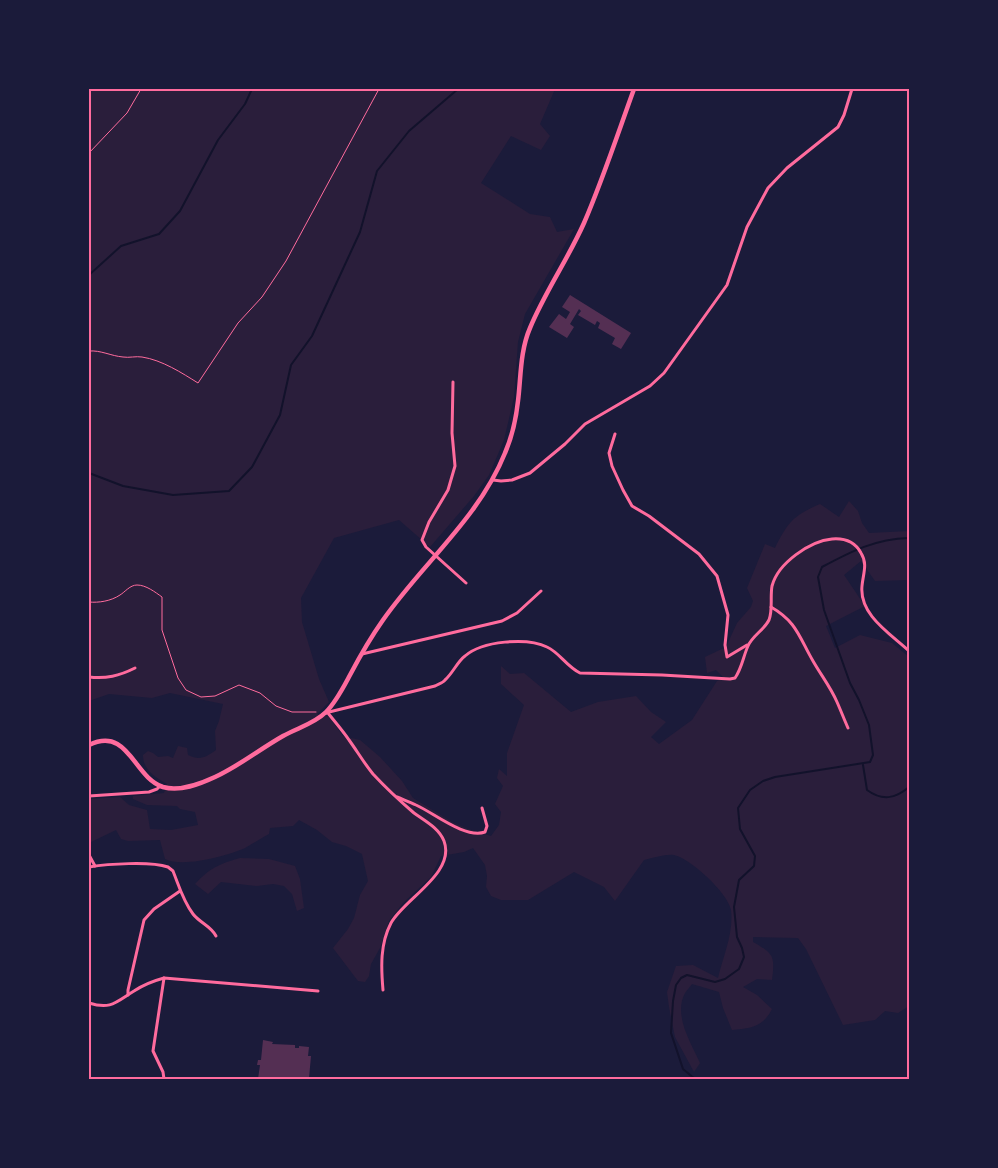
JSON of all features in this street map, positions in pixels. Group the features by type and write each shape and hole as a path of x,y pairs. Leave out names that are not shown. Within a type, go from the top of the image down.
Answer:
{"main road":[{"path":"89,745 106,741 118,744 130,754 147,777 160,786 180,788 212,779 325,713 336,699 397,599 474,508 493,480 514,427 523,350 528,333 584,222 634,89"}],"street":[{"path":"493,480 512,480 532,472 585,424 650,386 664,373 727,285 747,227 764,196 775,180 787,168 838,127 852,89"},
{"path":"453,382 452,433 455,466 448,490 429,522 422,540 426,547 466,583"},
{"path":"615,434 609,453 612,466 632,506 699,554 717,576 728,615 725,645 727,657 748,645 768,620 771,612 773,584 782,568 801,552 828,539 845,540 859,549 864,559 865,574 862,594 869,613 878,624 909,651"},
{"path":"362,654 502,621 517,613 541,591"},
{"path":"770,607 781,613 802,638 812,660 838,703 848,728"},
{"path":"325,713 418,692 435,686 446,680 465,655 482,646 507,642 528,642 544,645 554,650 570,669 580,673 730,679 735,678 739,673 748,645"},
{"path":"89,677 112,678 135,668"},
{"path":"325,713 328,713 349,739 372,773 394,796 437,830 444,840 446,851 444,860 435,876 406,904 390,926 381,957 383,990"},
{"path":"89,796 149,792 156,790 160,786"},
{"path":"394,796 416,805 451,825 479,834 485,832 487,826 482,808"},
{"path":"89,856 96,866"},
{"path":"89,867 147,864 166,866 172,870 180,891 193,914 212,930 216,936"},
{"path":"128,995 144,920 154,909 180,891"},
{"path":"164,978 153,1050 163,1072 164,1079"},
{"path":"89,1003 98,1006 118,1002 148,983 164,978 318,991"}],"path":[{"path":"89,153 127,113 140,89"},
{"path":"89,351 97,350 124,358 142,357 172,368 198,383 238,323 262,297 286,261 379,89"},
{"path":"89,602 97,603 118,596 137,585 152,590 162,597 162,630 178,678 186,690 201,697 214,696 239,685 260,694 276,706 292,712 325,713"}],"shaded area":[{"path":"89,89 555,89 540,124 550,136 541,150 511,136 481,183 530,214 550,217 557,232 574,229 525,314 518,342 514,397 504,440 489,475 474,496 430,547 399,520 334,538 301,598 302,622 319,679 329,702 317,714 329,717 343,736 360,740 380,757 402,781 413,798 452,822 491,836 499,825 501,812 495,804 503,786 497,778 499,769 507,776 507,753 524,705 501,684 501,666 510,674 524,673 571,712 598,702 636,696 651,712 666,722 651,737 659,744 692,720 717,681 724,678 716,670 707,673 705,657 726,647 737,623 751,607 753,601 747,588 765,544 775,548 792,521 811,508 820,504 839,517 849,501 858,511 862,523 869,533 909,531 909,580 875,581 861,561 844,575 865,606 826,626 835,648 860,635 892,643 909,657 909,1006 898,1013 885,1011 875,1020 843,1025 806,949 798,938 753,937 753,942 772,956 772,980 757,979 743,987 757,995 772,1009 765,1020 756,1026 732,1030 719,992 692,984 685,993 681,1010 688,1038 700,1063 694,1072 675,1037 667,992 676,966 693,965 718,978 730,936 732,918 728,903 716,886 689,862 674,855 644,860 615,901 604,887 574,872 528,900 501,900 491,896 486,887 485,865 473,848 464,852 441,856 431,877 403,903 389,921 380,948 371,964 369,976 365,982 358,981 333,948 354,918 360,895 368,881 362,854 332,842 317,830 299,820 293,826 270,828 269,834 237,851 193,862 165,859 160,840 128,841 121,839 116,830 89,843 89,799 120,797 129,805 147,810 150,829 171,830 198,825 195,812 180,809 177,806 147,805 133,799 133,796 164,793 167,784 147,769 143,755 148,751 158,757 168,756 173,758 178,746 187,748 188,755 199,758 216,750 215,731 223,704 170,693 152,698 109,694 89,701"},
{"path":"240,858 269,859 295,866 300,879 304,908 297,911 292,894 284,886 273,884 257,886 221,882 208,894 195,884 215,867"}],"building":[{"path":"570,295 631,333 621,349 612,344 615,338 598,328 600,323 597,321 595,325 578,315 581,311 579,309 570,324 574,327 567,338 549,327 559,314 566,319 570,312 562,307"},
{"path":"263,1040 273,1042 272,1044 295,1045 295,1048 299,1048 299,1046 309,1047 308,1056 311,1056 309,1078 258,1079 260,1065 257,1065 258,1060 261,1060"}],"waterway":[{"path":"89,275 121,246 159,234 180,211 218,140 245,104 252,89"},
{"path":"89,473 123,486 173,495 229,491 252,467 280,415 291,365 312,336 360,232 377,171 409,131 458,89"},
{"path":"695,1079 683,1069 671,1033 673,1001 676,985 681,978 687,975 715,982 725,979 739,969 744,957 737,937 734,907 739,880 754,866 755,856 740,829 738,808 750,790 763,781 775,777 870,762 873,755 869,725 850,683 824,610 818,577 822,567 854,551 874,543 909,538"},
{"path":"863,765 867,790 873,794 883,797 894,796 909,787"}]}
